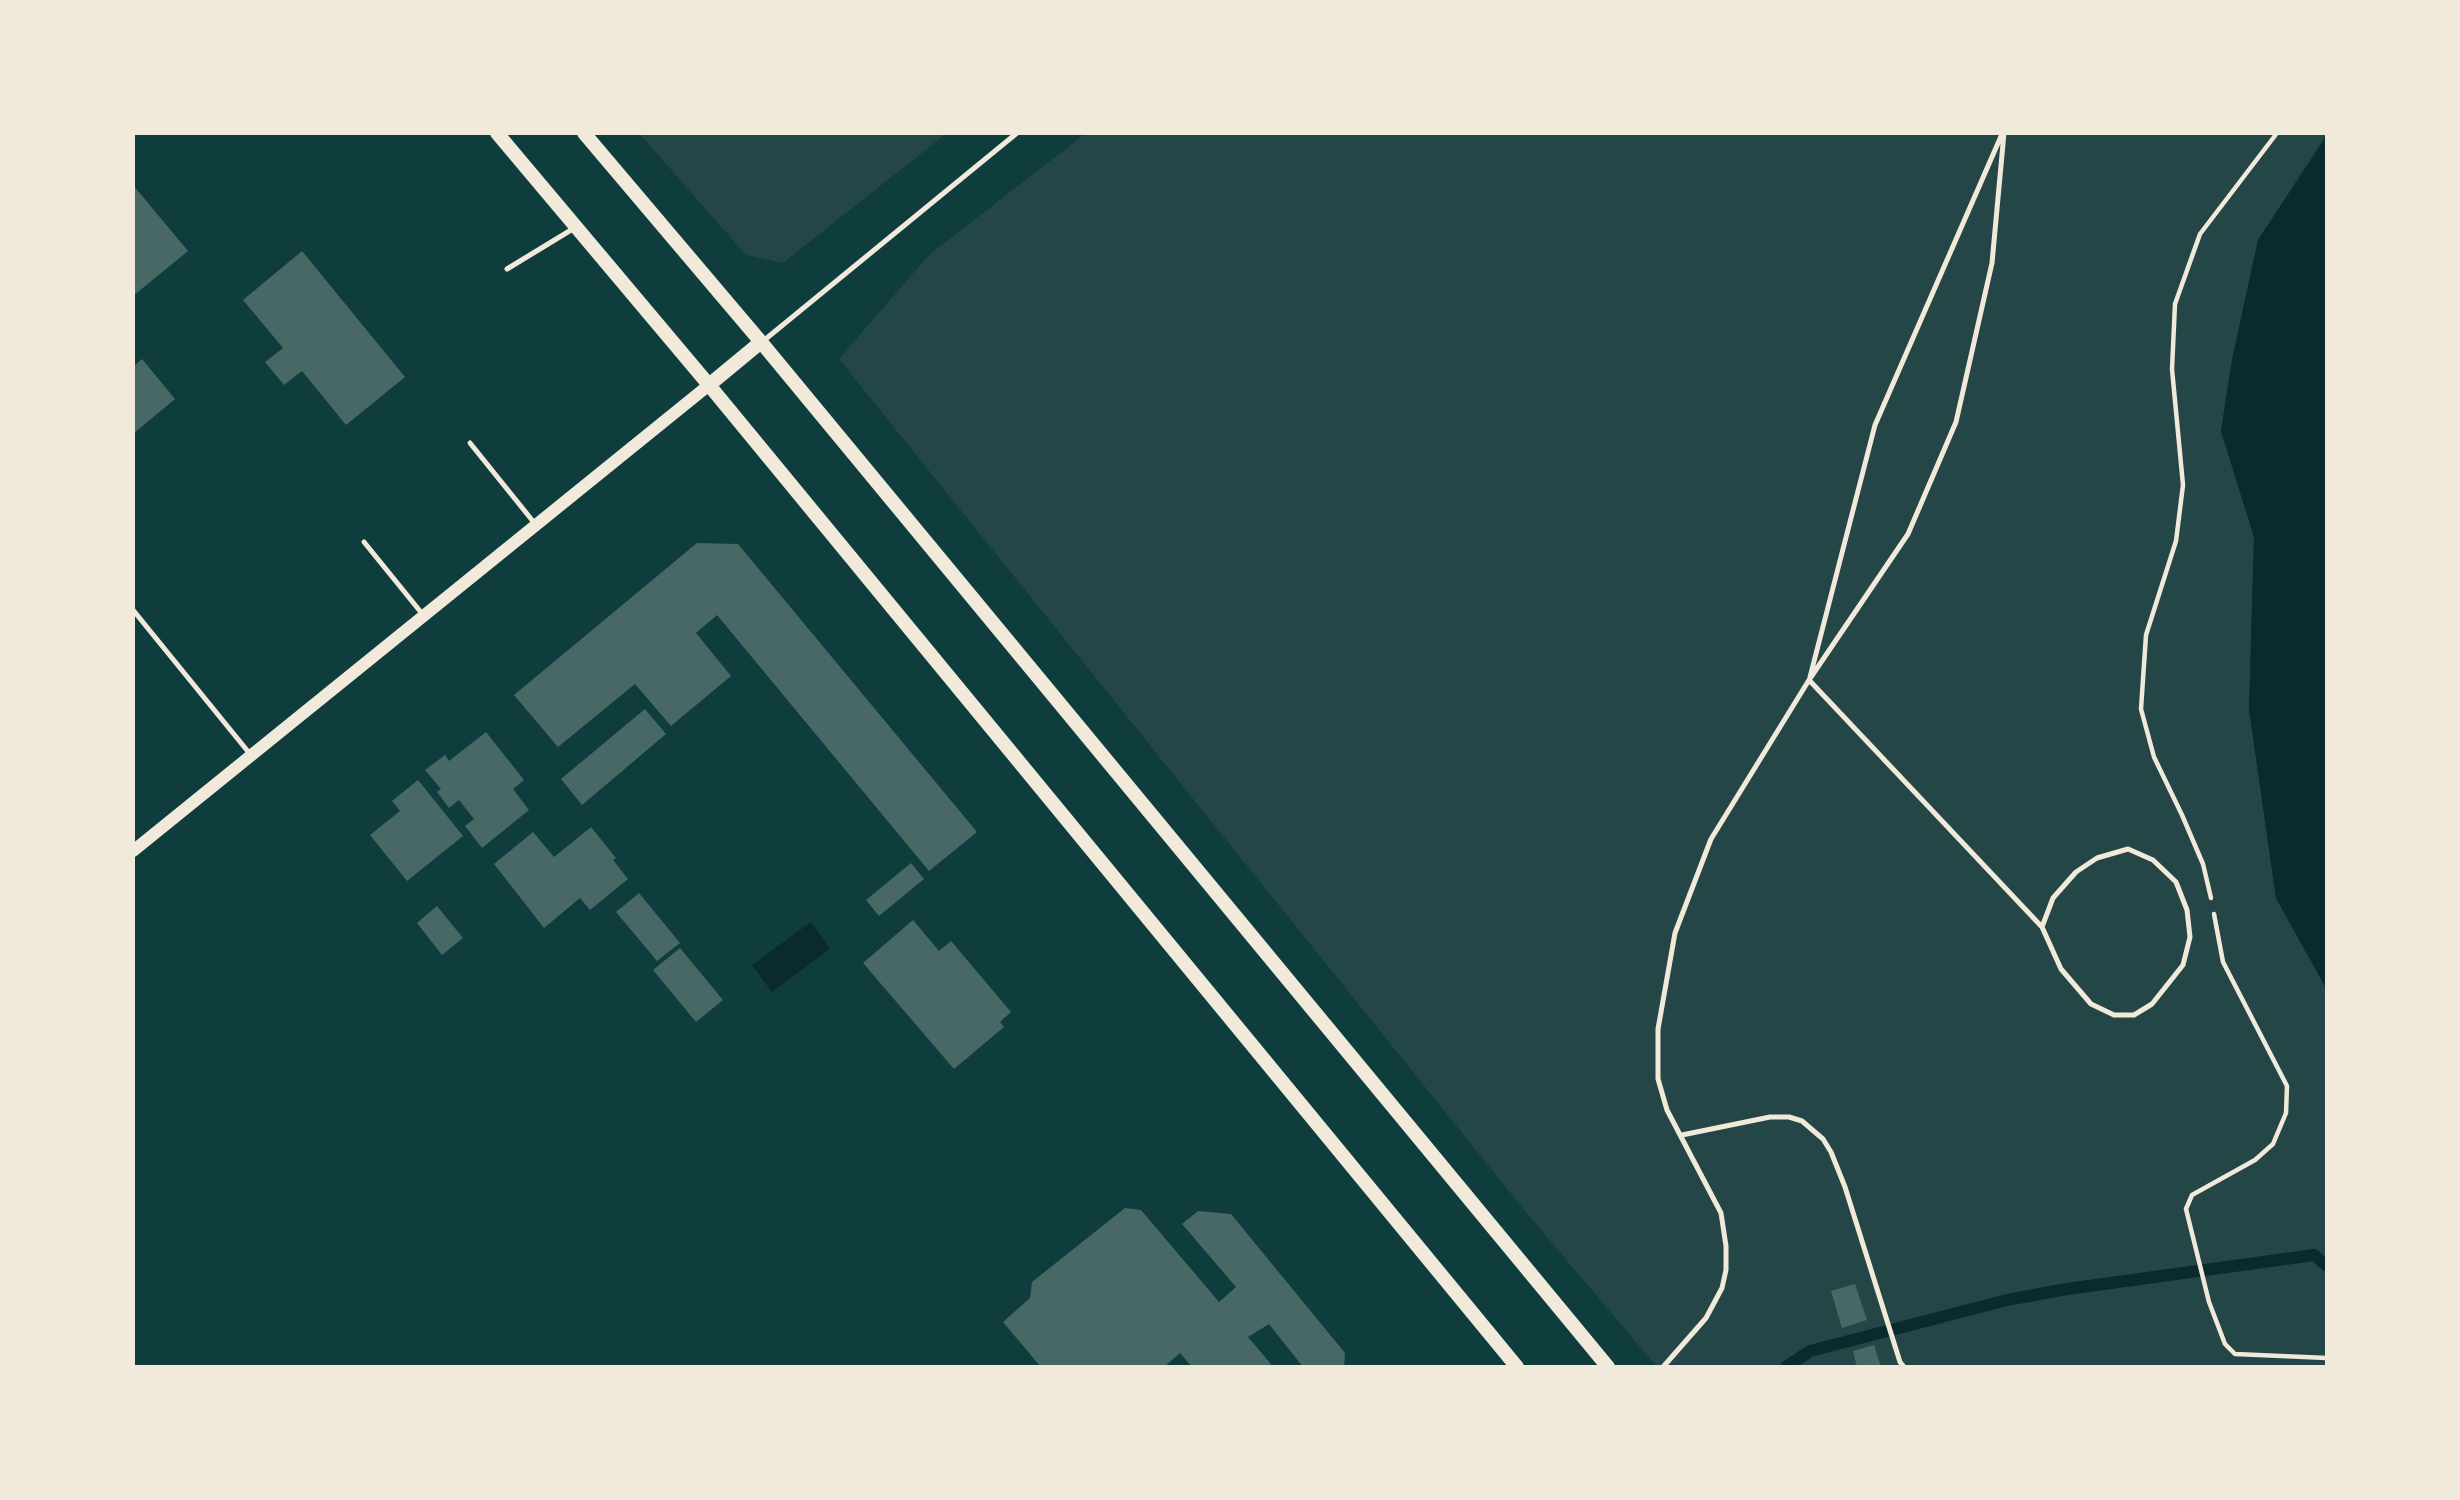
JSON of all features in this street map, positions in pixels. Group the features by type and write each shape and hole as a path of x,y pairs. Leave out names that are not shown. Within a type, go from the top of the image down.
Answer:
{"main road":[{"path":"497,133 709,384 1517,1367"},
{"path":"584,133 761,342 1608,1367"},
{"path":"709,384 761,342"}],"street":[{"path":"133,851 709,384"}],"lane":[{"path":"761,342 1017,133"},
{"path":"1809,680 1875,425 1939,273 2003,133"},
{"path":"1663,1367 1706,1318 1722,1288 1726,1270 1721,1213 1667,1110 1658,1079 1658,1029 1675,933 1711,839 1809,680 1908,534 1956,422 1993,263 2003,133"},
{"path":"507,270 576,227"},
{"path":"470,443 536,525"},
{"path":"365,542 424,616"},
{"path":"133,610 251,756"},
{"path":"1809,680 2042,927 2062,969 2091,1003 2114,1015 2134,1015 2152,1004 2183,965 2190,937 2187,909 2176,882 2153,860 2128,849 2097,858 2076,872 2053,898 2042,927"},
{"path":"1682,1135 1770,1116 1789,1117 1812,1127 1831,1152 1845,1187 1902,1365"}],"path":[{"path":"2277,133 2200,234 2175,304 2172,369 2183,485 2176,541 2146,635 2141,709 2154,757 2203,864 2223,962 2287,1086 2286,1113 2273,1144 2255,1160 2192,1195 2186,1209 2209,1302 2225,1344 2235,1354 2327,1358"}],"shaded area":[{"path":"639,133 947,133 783,263 746,255"},
{"path":"1086,133 2327,133 2258,240 2232,360 2221,431 2254,537 2249,709 2276,898 2327,990 2327,1367 1657,1367 1525,1211 839,359 929,255"},
{"path":"2327,136 2327,990 2276,898 2249,709 2254,537 2221,431 2232,360 2258,240"},
{"path":"811,922 830,949 772,992 752,965"}],"building":[{"path":"133,185 188,251 133,296"},
{"path":"302,251 405,377 346,425 302,371 284,385 265,362 283,348 243,300"},
{"path":"142,359 175,399 133,434 133,367"},
{"path":"697,543 738,544 977,832 929,871 717,615 696,633 731,676 671,726 635,684 558,747 514,695"},
{"path":"645,709 666,734 582,805 561,779"},
{"path":"486,732 524,780 513,789 529,810 482,848 465,826 474,819 459,800 449,808 437,792 441,789 425,770 445,755 449,761"},
{"path":"418,780 463,836 407,881 370,835 400,811 392,801"},
{"path":"591,827 616,858 613,860 628,879 590,910 580,898 544,928 494,864 533,832 554,857"},
{"path":"911,863 924,879 879,916 866,900"},
{"path":"639,893 680,943 657,961 616,912"},
{"path":"437,906 463,938 442,955 417,923"},
{"path":"913,920 939,951 951,941 1011,1012 1000,1022 1004,1027 954,1069 863,963"},
{"path":"680,948 723,1000 696,1022 653,970"},
{"path":"1125,1208 1141,1210 1219,1302 1236,1287 1182,1224 1198,1211 1231,1214 1345,1353 1344,1367 1303,1367 1269,1324 1248,1337 1271,1364 1268,1367 1192,1367 1180,1353 1164,1367 1041,1367 1003,1322 1030,1298 1032,1282"},
{"path":"1855,1284 1867,1320 1842,1328 1831,1291"},
{"path":"1874,1345 1881,1367 1857,1367 1853,1351"}],"waterway":[{"path":"1786,1367 1810,1351 2007,1300 2067,1289 2314,1255 2327,1266"}]}
